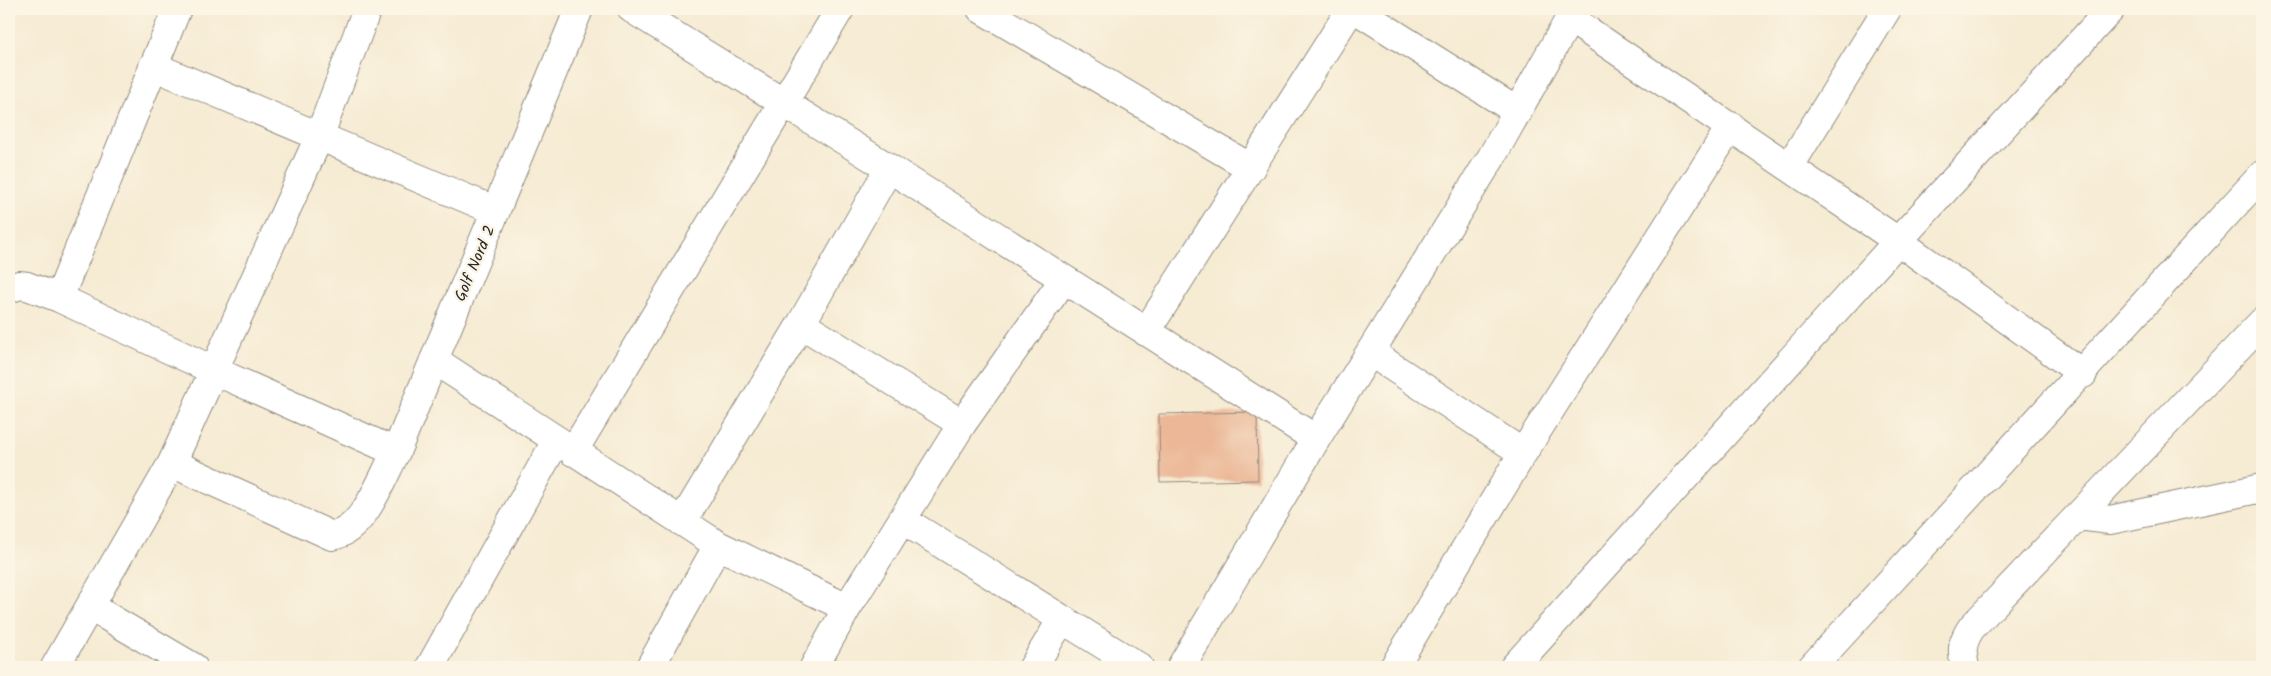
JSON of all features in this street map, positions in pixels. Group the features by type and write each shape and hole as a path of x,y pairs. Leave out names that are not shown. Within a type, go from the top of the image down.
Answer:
{"street":[{"path":"59,298 178,9"},
{"path":"55,667 172,463 319,137 367,9"},
{"name":"Golf Nord 2","path":"172,463 332,536 341,535 351,529 364,514 396,452 579,9"},
{"path":"632,9 782,104 889,168 1316,439"},
{"path":"430,667 565,446 782,104 840,9"},
{"path":"981,9 1251,168"},
{"path":"1146,332 1351,9"},
{"path":"1355,9 1518,112"},
{"path":"1789,166 1887,9"},
{"path":"1514,667 2111,9"},
{"path":"1181,667 1316,439 1518,112 1572,13 2082,374"},
{"path":"153,66 496,211"},
{"path":"1394,667 1523,453 1731,126"},
{"path":"682,522 801,324 889,168"},
{"path":"1812,667 2262,175"},
{"path":"814,667 847,608 962,424 1064,279"},
{"path":"9,289 18,285 27,286 59,298 215,371 396,452"},
{"path":"1965,667 1962,651 1963,639 1972,627 2262,322"},
{"path":"801,324 962,424"},
{"path":"1370,352 1523,453"},
{"path":"434,360 718,545 847,608"},
{"path":"2078,516 2110,520 2262,488"},
{"path":"903,520 1139,667"},
{"path":"650,667 718,545"},
{"path":"91,607 193,667"},
{"path":"1033,667 1062,618"}],"building":[{"path":"1257,412 1258,480 1160,482 1159,414"}]}
